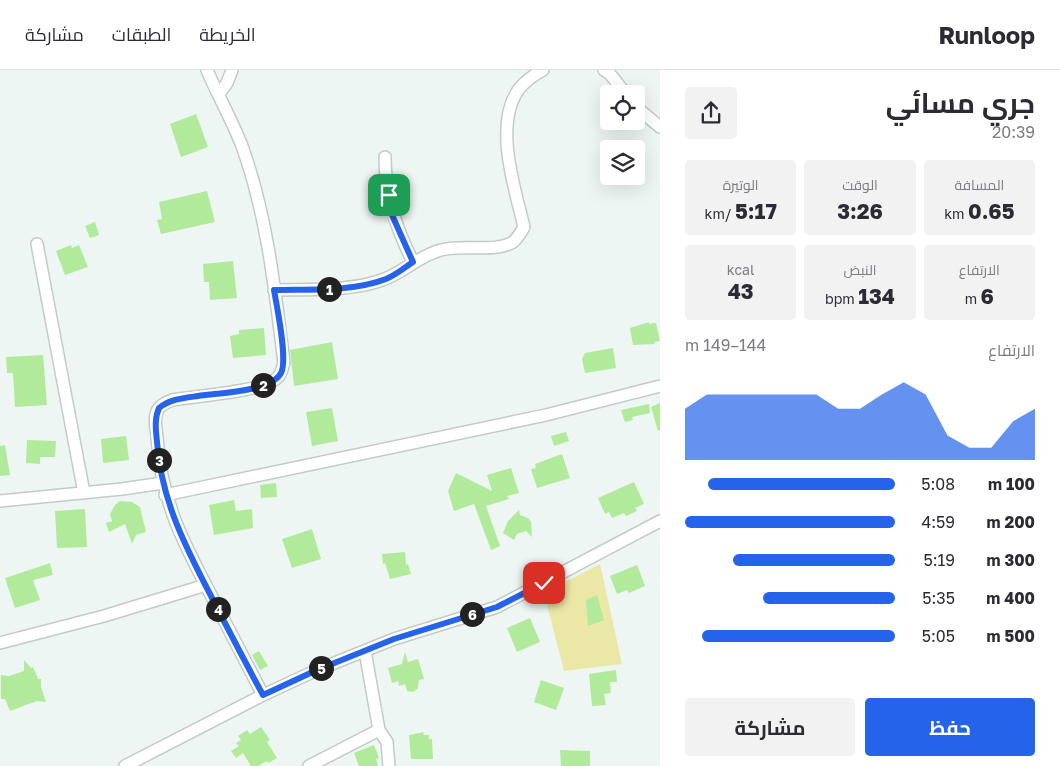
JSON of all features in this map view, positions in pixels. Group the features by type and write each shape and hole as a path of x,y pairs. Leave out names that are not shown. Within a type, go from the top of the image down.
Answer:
{"street":[{"path":"207,70 242,148 256,194 266,239 284,363 278,378 263,385 172,400 159,408 155,420 165,495 191,559 263,695"},
{"path":"219,94 228,83 232,70"},
{"path":"274,290 324,289 364,284 386,279 413,262 443,249 502,246 513,242 520,235 524,226 509,167 507,126 510,111 518,90 529,78 543,70"},
{"path":"604,70 619,85"},
{"path":"645,114 660,127"},
{"path":"385,157 385,176 392,215 413,262"},
{"path":"37,244 84,493"},
{"path":"165,495 546,415 660,386"},
{"path":"0,501 162,483"},
{"path":"125,766 263,695 364,651 394,639 497,607 660,521"},
{"path":"0,643 104,616 206,585"},
{"path":"364,651 379,730 387,742 389,766"},
{"path":"309,766 379,730"}],"shaded area":[{"path":"600,564 622,664 564,671 544,593"}],"building":[{"path":"196,114 208,147 181,157 170,124"},
{"path":"207,191 215,222 161,234 157,220 162,219 159,202"},
{"path":"95,222 99,235 90,238 85,226"},
{"path":"71,245 72,248 79,245 88,267 65,275 56,251"},
{"path":"233,261 237,298 210,300 209,282 204,282 203,264"},
{"path":"649,322 649,324 656,323 660,341 654,342 655,344 633,345 630,328"},
{"path":"264,328 266,355 233,358 230,336 239,334 239,330"},
{"path":"332,342 338,379 294,386 290,350"},
{"path":"613,348 616,368 585,373 582,359 585,353"},
{"path":"43,355 47,405 15,407 13,373 7,373 6,357"},
{"path":"660,403 660,430 658,431 651,407"},
{"path":"649,404 650,413 632,417 633,420 625,422 621,410"},
{"path":"332,408 338,441 312,446 306,412"},
{"path":"566,432 569,441 554,446 551,436"},
{"path":"126,436 129,460 103,463 101,439"},
{"path":"27,440 56,441 55,457 40,457 40,464 26,463"},
{"path":"5,445 10,475 0,476 0,446"},
{"path":"562,454 570,478 537,488 531,469 536,468 535,464"},
{"path":"511,468 519,493 507,496 509,499 486,506 500,546 491,550 474,504 454,511 448,491 456,473 492,491 487,475"},
{"path":"634,482 644,504 635,508 637,511 626,516 624,513 612,518 609,512 605,514 598,498"},
{"path":"276,483 277,497 261,498 260,485"},
{"path":"234,500 236,511 252,509 253,528 214,535 209,505"},
{"path":"120,501 132,502 140,507 146,532 136,535 132,544 125,524 109,532 106,523 112,521 110,514 115,505"},
{"path":"85,509 87,547 57,548 55,511"},
{"path":"519,510 520,515 528,518 531,522 532,537 526,531 517,534 514,540 503,533 508,521"},
{"path":"312,529 321,559 292,568 282,539"},
{"path":"405,552 406,565 408,564 411,574 390,579 385,563 383,564 382,554"},
{"path":"50,563 53,575 33,580 40,600 15,608 5,578"},
{"path":"637,565 645,586 629,593 627,590 617,594 610,576"},
{"path":"597,595 604,620 588,626 586,600"},
{"path":"530,618 540,642 517,652 507,628"},
{"path":"259,651 268,666 260,670 252,655"},
{"path":"405,652 408,662 418,659 424,679 419,680 418,688 413,692 407,691 405,684 399,686 398,681 392,683 388,668 402,664"},
{"path":"24,660 31,668 33,667 38,679 41,679 41,687 46,702 37,701 10,711 5,699 1,699 1,675 9,676 24,671"},
{"path":"616,670 617,682 610,682 611,693 604,694 606,705 592,706 589,674"},
{"path":"541,680 564,688 556,710 534,702"},
{"path":"261,727 270,740 267,742 277,758 268,763 267,761 258,766 251,766 243,753 236,758 231,751 239,746 236,743 241,740 238,736 247,730 250,734"},
{"path":"424,732 423,735 429,735 429,739 432,739 433,759 411,759 409,735"},
{"path":"374,745 379,758 376,759 378,766 359,766 354,753"},
{"path":"560,750 590,751 590,766 561,766"}],"route":[{"path":"389,195 392,215 413,262 386,279 364,284 324,289 274,290 284,363 278,378 270,383 242,390 172,400 159,408 155,420 162,483 174,519 191,559 263,695 317,670 394,639 497,607 544,583"}]}
